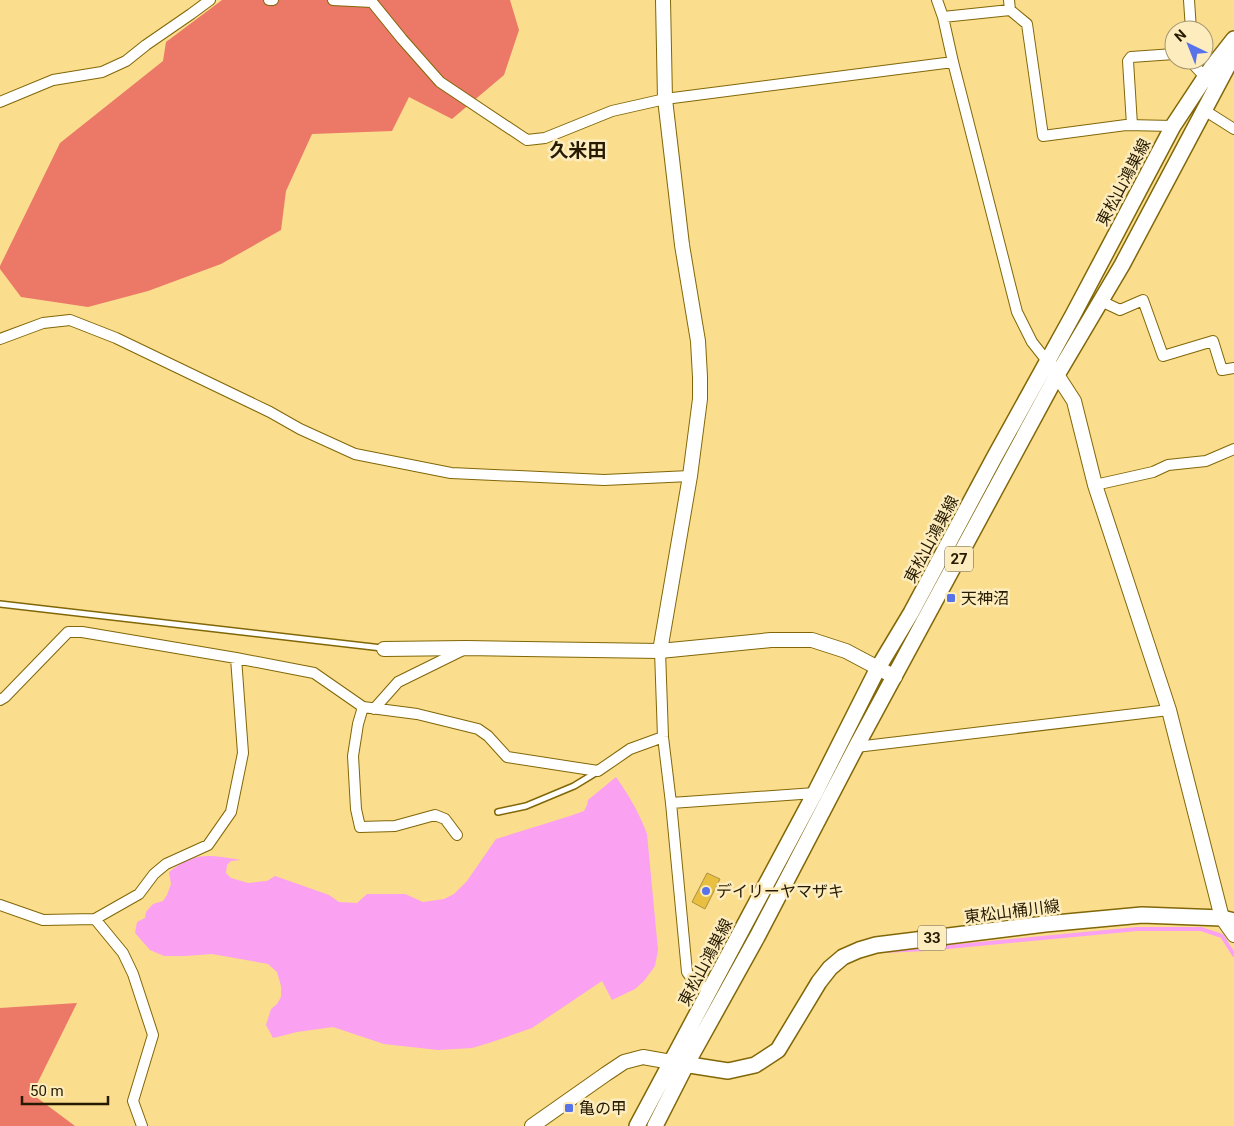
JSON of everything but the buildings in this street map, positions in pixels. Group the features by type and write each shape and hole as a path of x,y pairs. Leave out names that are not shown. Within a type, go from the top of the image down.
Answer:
{"main road":[{"name":"東松山鴻巣線","path":"679,1063 710,990 815,793 878,668 911,613 1173,126 1212,66 1234,40"},
{"name":"東松山鴻巣線","path":"679,1063 757,937 856,747 1057,375 1122,265 1234,54"},
{"name":"東松山桶川線","path":"679,1063 728,1071 755,1065 778,1050 819,982 830,968 843,958 859,950 876,945 1045,924 1142,915 1228,920"},
{"name":"27","path":"637,1126 679,1063"},
{"name":"27","path":"655,1126 679,1063"}],"street":[{"path":"0,102 53,80 102,72 126,61 210,0"},
{"path":"332,0 372,2 440,82 527,140 545,138 612,111 665,99 953,62"},
{"path":"663,0 665,99 682,245 698,341 700,377 700,398 690,476 660,651 663,737 687,972 694,982 710,990"},
{"path":"937,0 943,17 1017,312 1032,342 1074,401 1095,484 1169,710 1228,920 1234,935"},
{"path":"1189,0 1190,20"},
{"path":"943,17 1009,5 1027,24 1042,136 1132,125 1173,126"},
{"path":"1132,125 1128,61 1131,57 1164,55"},
{"path":"1198,70 1205,78"},
{"path":"1204,110 1234,129"},
{"path":"1100,301 1120,310 1143,300 1163,356 1213,341 1222,370 1234,368"},
{"path":"0,339 43,323 70,320 116,338 355,454 451,473 604,480 690,476"},
{"path":"1095,484 1153,472 1168,465 1206,461 1234,449"},
{"path":"0,700 68,632 82,632 314,673 368,708 417,714 478,729 488,736 507,757 598,771 630,748 663,737"},
{"path":"384,649 466,648 660,651 772,640 812,640 846,651 895,677"},
{"path":"457,835 444,819 435,815 395,826 360,827 356,809 353,756 358,724 368,708 398,682 466,648"},
{"path":"0,905 43,920 86,920 95,918 139,894 154,874 166,864 208,845 231,812 244,753 236,658"},
{"path":"856,747 1169,710"},
{"path":"671,803 815,793"},
{"path":"95,918 123,953 134,974 153,1035 133,1101 142,1126"},
{"path":"532,1126 624,1062 643,1057 679,1063"}],"lane":[{"path":"0,604 384,649"},
{"path":"498,812 526,806 574,786 598,771"}],"shaded area":[{"path":"222,0 510,0 519,30 504,75 452,119 409,97 392,131 312,134 286,191 281,230 221,264 148,291 88,307 21,297 0,269 0,266 60,143 163,61 166,42"},
{"path":"616,777 641,818 647,834 658,950 655,966 644,981 635,989 612,1000 602,981 532,1028 489,1043 472,1048 438,1050 384,1044 333,1027 297,1032 273,1038 266,1025 271,1009 281,997 281,986 277,972 268,964 212,954 164,956 150,950 135,933 137,922 145,918 146,912 153,904 163,901 167,895 171,884 169,872 187,861 203,856 241,860 231,861 227,865 226,873 231,878 248,883 267,881 275,876 329,895 339,902 357,903 367,894 405,894 423,902 444,899 454,894 467,881 496,839 584,811 588,800"},
{"path":"77,1003 32,1094 75,1126 0,1126 0,1008"}],"waterway":[{"path":"883,951 927,949 1137,929 1201,929 1222,936 1234,955"}],"place":[{"name":"天神沼","path":"951,598"},
{"name":"デイリーヤマザキ","path":"706,891"},
{"name":"亀の甲","path":"569,1108"}],"district":[{"name":"久米田","path":"578,150"}]}
